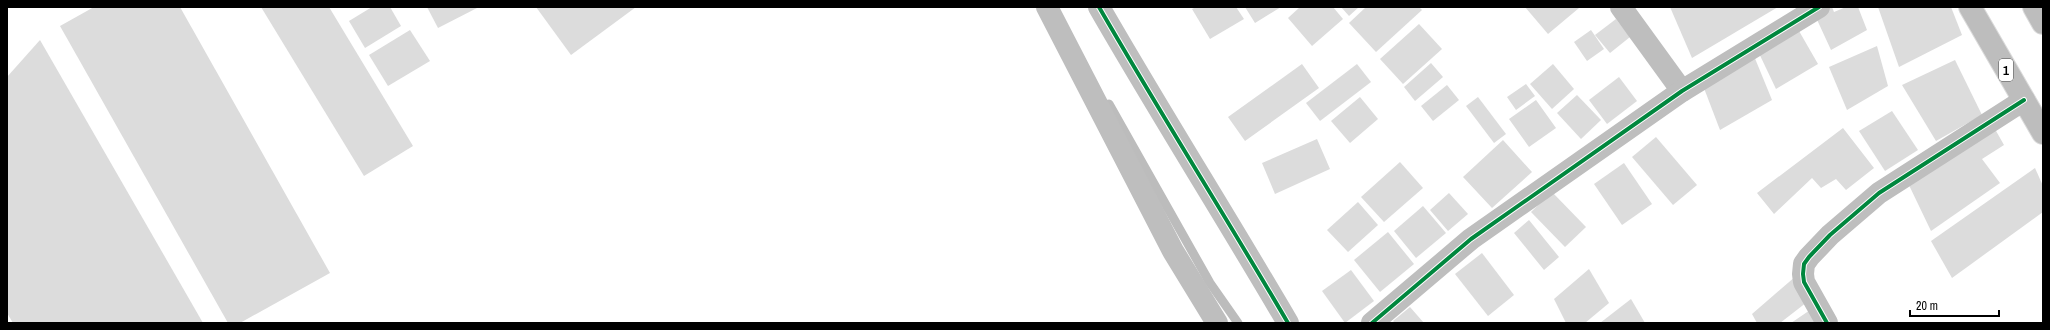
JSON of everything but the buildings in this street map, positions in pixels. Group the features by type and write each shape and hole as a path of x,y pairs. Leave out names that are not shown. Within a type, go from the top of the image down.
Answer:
{"highway":[{"name":"1","path":"1970,7 2043,133"},
{"path":"2034,7 2043,23"}],"street":[{"path":"1047,7 1173,251 1217,323"},
{"path":"1099,7 1288,323"},
{"path":"1621,7 1682,91"},
{"path":"1372,323 1470,239 1682,91 1819,7"},
{"path":"1827,323 1804,282 1802,274 1804,264 1810,256 1830,235 1879,193 2024,100"}],"waterway":[{"path":"1109,104 1210,283 1238,323"}],"cycle path":[{"path":"1099,7 1288,323"},
{"path":"1372,323 1471,239 1682,91 1819,7"},
{"path":"1827,323 1804,282 1804,264 1809,257 1830,235 1879,193 2024,100"}]}
